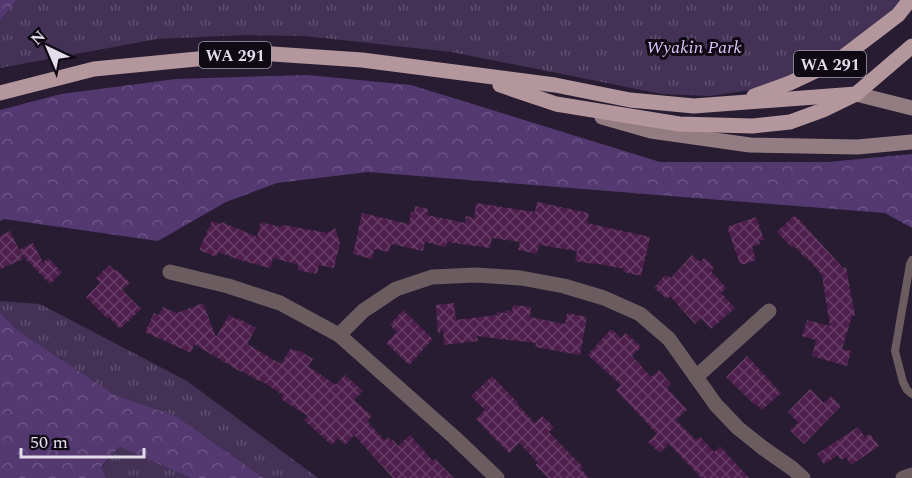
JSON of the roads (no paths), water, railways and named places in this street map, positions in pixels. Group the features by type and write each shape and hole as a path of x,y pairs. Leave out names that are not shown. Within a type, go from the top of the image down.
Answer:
{"main road":[{"name":"WA 291","path":"0,93 94,69 258,53 362,60 555,85 630,100 694,106 734,103 790,83 839,60 898,15 910,0"},
{"name":"WA 291","path":"472,75 556,104 679,124 753,126 790,122 824,110 856,94 912,46"},
{"path":"734,103 856,94 912,108"},
{"path":"556,104 651,131 750,145 857,147 912,142"}],"street":[{"path":"170,272 228,286 280,303 339,335 497,478"},
{"path":"339,335 363,311 396,289 432,277 476,274 521,278 564,286 604,298 640,315 669,339 716,405 738,428 803,478"},
{"path":"696,377 770,310"},
{"path":"903,478 912,475"}],"lane":[{"path":"912,260 895,351 903,382 912,394"}],"park label":[{"name":"Wyakin Park","path":"694,47"}]}
